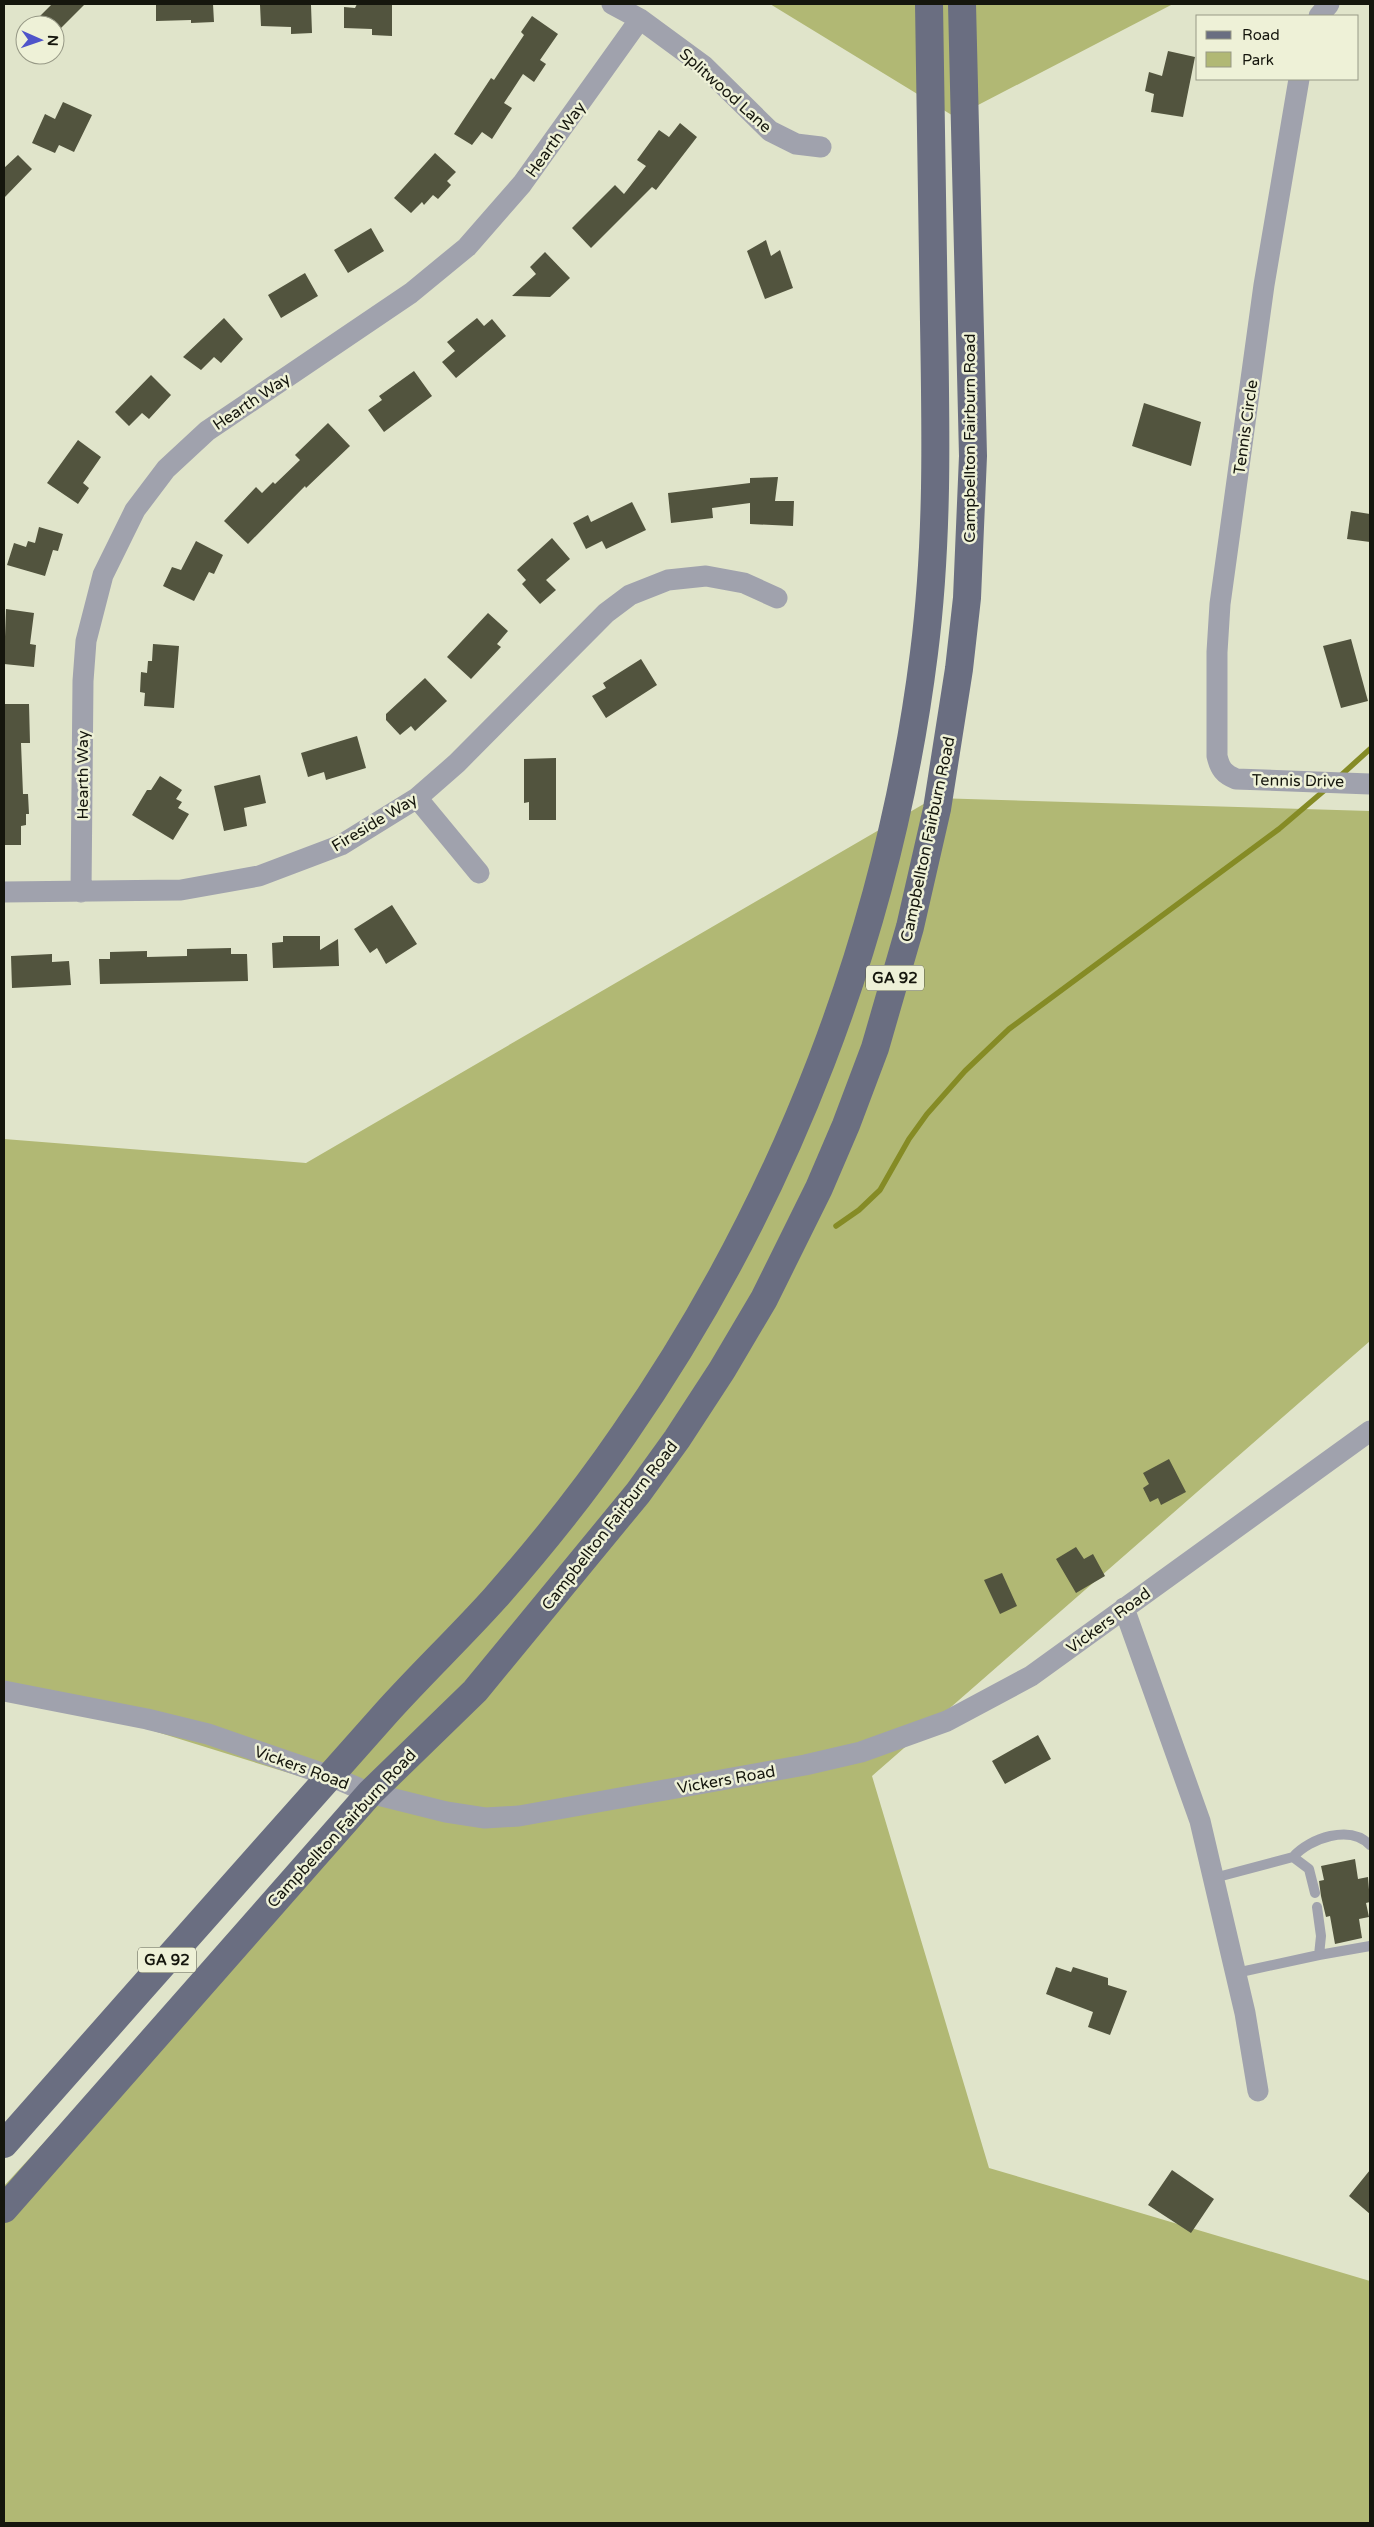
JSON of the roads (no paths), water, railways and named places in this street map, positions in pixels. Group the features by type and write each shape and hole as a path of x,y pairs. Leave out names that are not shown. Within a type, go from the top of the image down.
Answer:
{"main road":[{"name":"Campbellton Fairburn Road","path":"4,2144 404,1692 498,1595 588,1484 660,1381 717,1286 758,1208 808,1096 852,975 875,899 905,772 920,685 931,588 936,527 929,4"},
{"name":"Campbellton Fairburn Road","path":"4,2209 370,1793 475,1691 638,1493 677,1439 722,1370 764,1299 796,1237 846,1125 875,1048 910,927 937,809 953,712 966,598 973,438 962,4"}],"street":[{"name":"Splitwood Lane","path":"612,4 640,19 704,66 770,132 796,144 821,147"},
{"path":"1320,15 1329,4"},
{"name":"Hearth Way","path":"81,892 83,681 86,641 103,576 135,510 166,469 207,430 411,293 467,247 522,184 640,19"},
{"name":"Tennis Circle","path":"1226,775 1219,767 1217,756 1217,652 1220,604 1264,285 1300,80"},
{"name":"Fireside Way","path":"4,892 181,890 259,876 341,845 416,798 457,763 606,614 630,595 668,580 706,576 744,583 777,598"},
{"name":"Tennis Drive","path":"1226,775 1236,779 1370,784"},
{"path":"416,798 479,873"},
{"name":"Vickers Road","path":"4,1691 147,1718 208,1734 330,1776 370,1793 446,1812 486,1818 519,1816 805,1765 861,1752 947,1721 1022,1680 1370,1431"},
{"path":"1124,1608 1200,1820 1246,2013 1258,2091"}],"lane":[{"path":"1214,1878 1293,1857 1301,1848 1311,1843 1340,1835 1352,1834 1363,1837 1370,1845"},
{"path":"1293,1857 1309,1869 1315,1894"},
{"path":"1317,1907 1321,1936 1319,1955"},
{"path":"1236,1972 1370,1946"}],"waterway":[{"path":"1338,778 1370,749"},
{"path":"836,1226 859,1210 880,1190 909,1139 927,1114 965,1071 1009,1029 1279,829 1326,789"}]}
